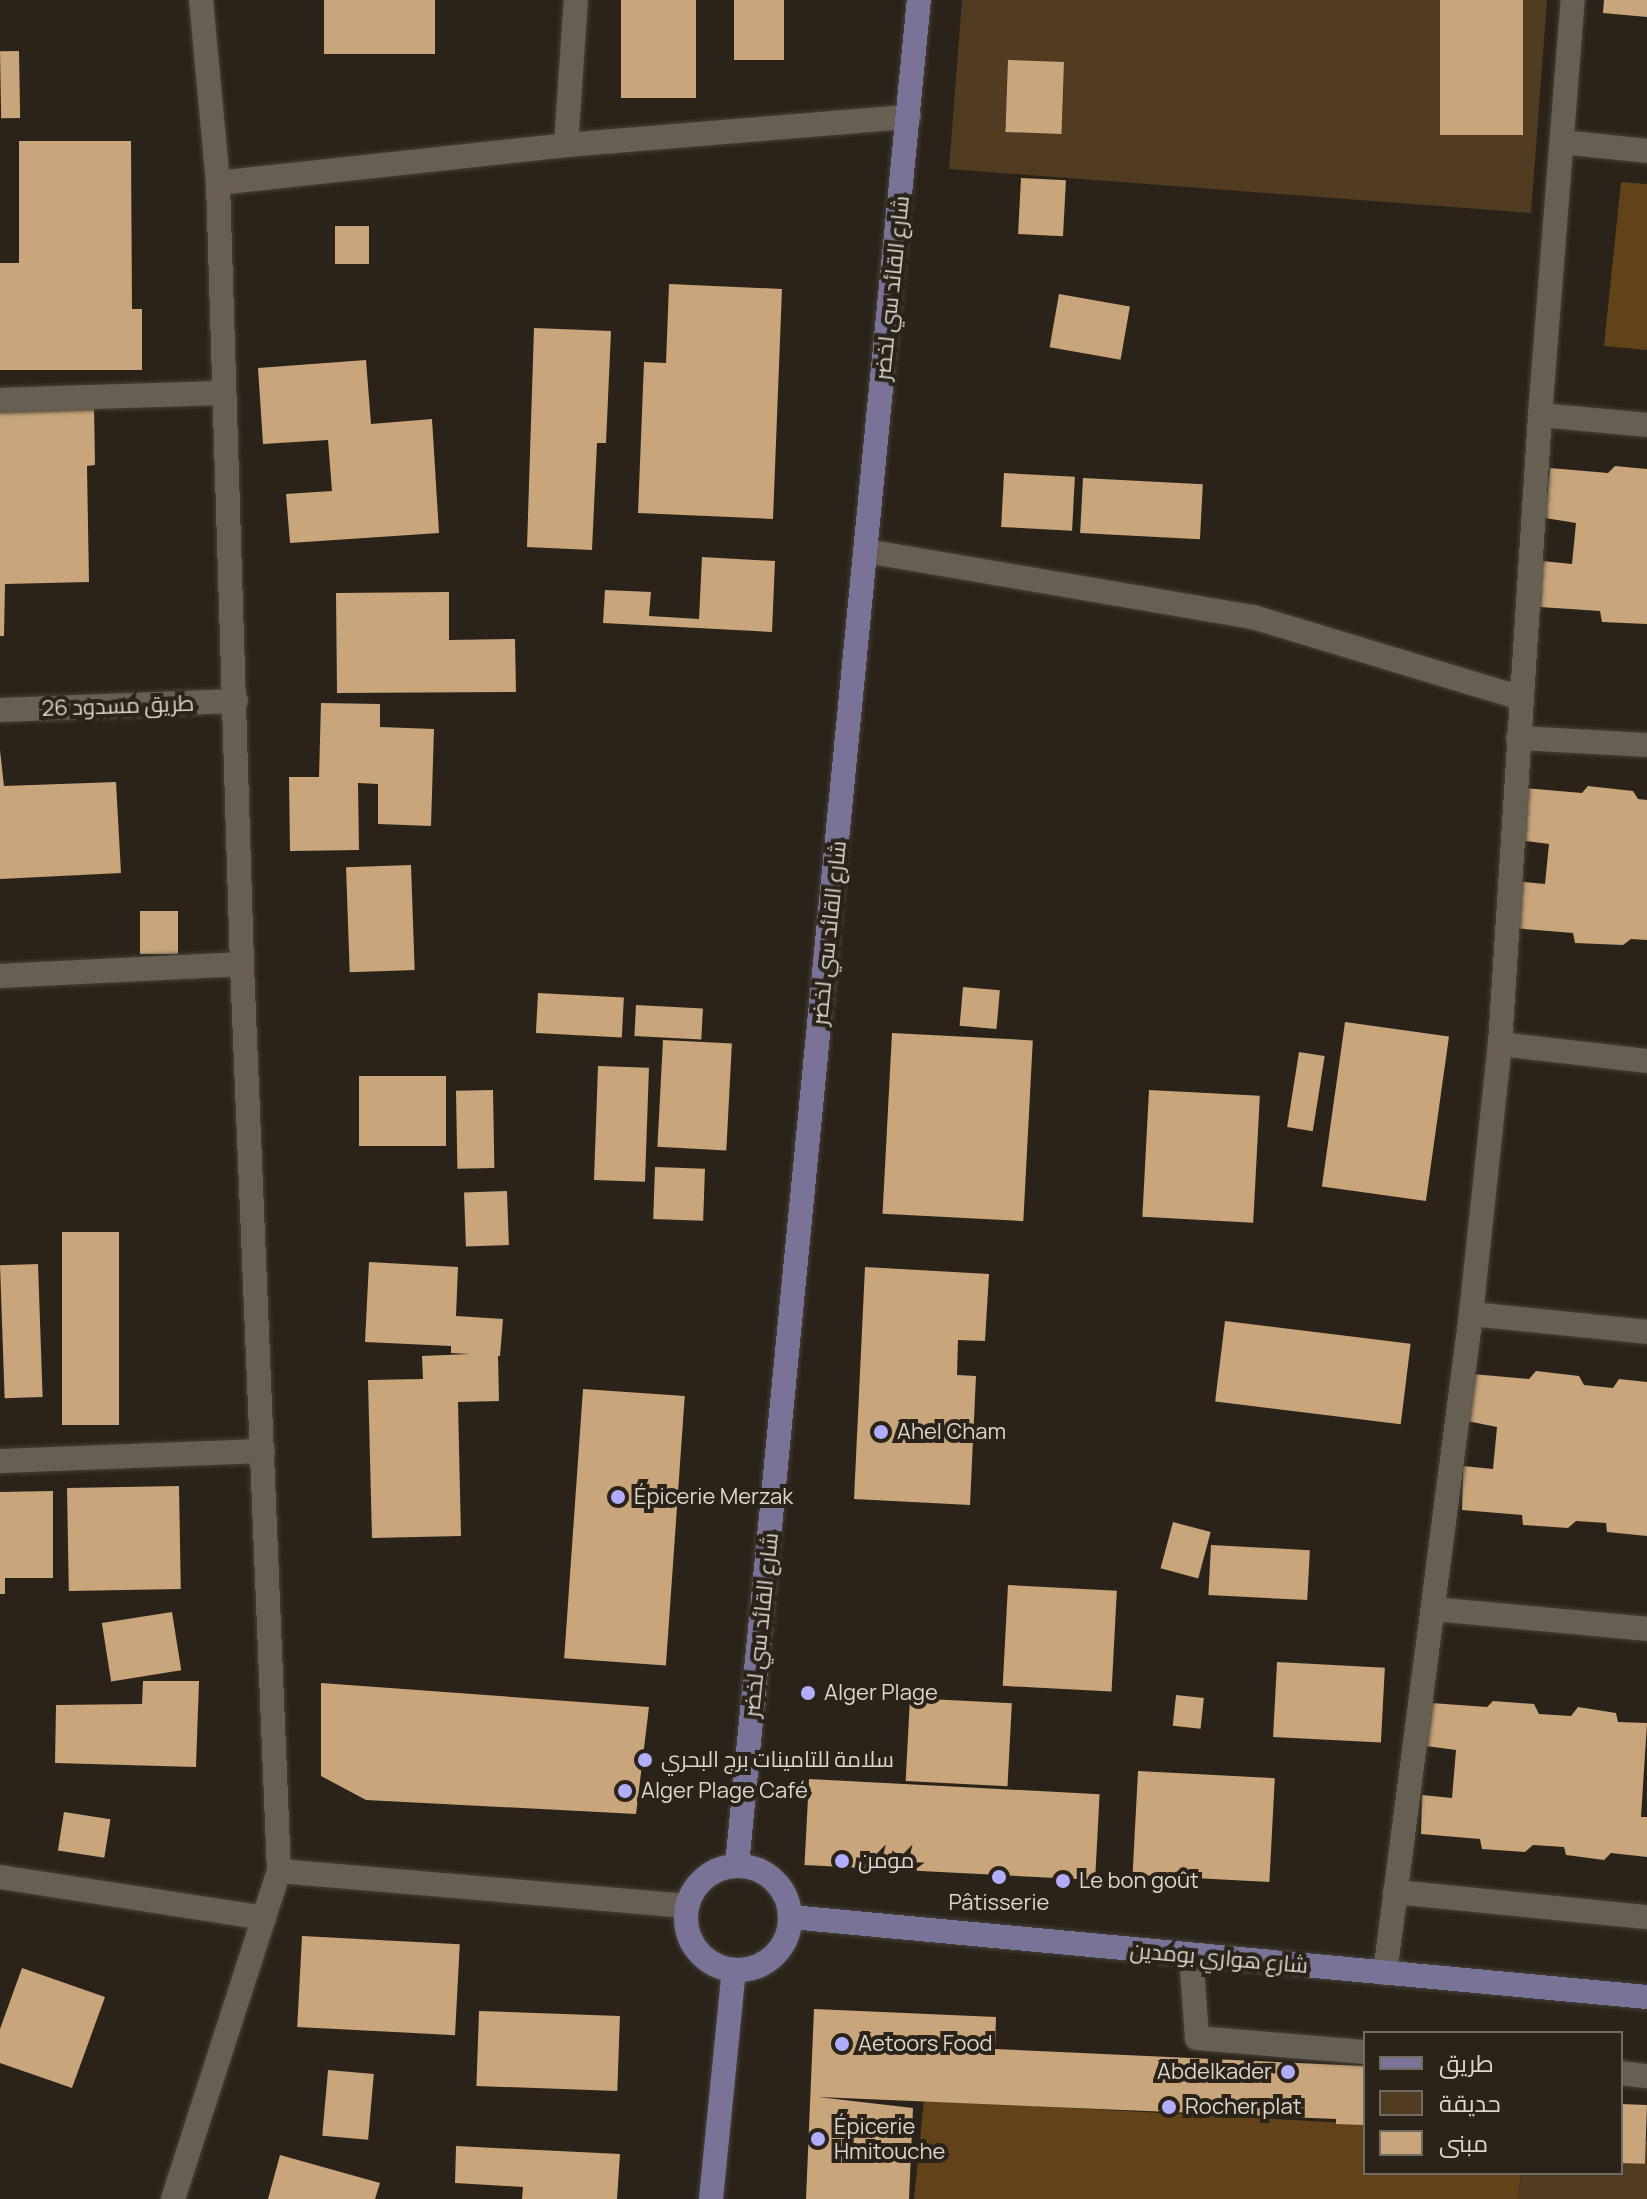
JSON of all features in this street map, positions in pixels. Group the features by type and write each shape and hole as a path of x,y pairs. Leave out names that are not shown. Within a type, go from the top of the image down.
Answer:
{"main road":[{"name":"شارع القائد سي لخضر","path":"737,1865 919,0"},
{"path":"737,1865 757,1869 775,1880 787,1897 791,1917 789,1932 774,1957 748,1969 734,1970 716,1966 701,1956 691,1941 687,1906 694,1890 705,1877 720,1868 737,1865"},
{"name":"شارع هواري بومدين","path":"791,1917 1647,1997"},
{"path":"711,2199 734,1970"}],"street":[{"path":"173,2199 279,1871 242,964 218,183 201,0"},
{"path":"566,145 576,0"},
{"path":"1385,1973 1471,1314 1500,1044 1540,415 1573,0"},
{"path":"218,183 566,145 909,117"},
{"path":"1562,142 1647,151"},
{"path":"0,400 224,393"},
{"path":"1540,415 1647,425"},
{"path":"866,551 1253,617 1521,698"},
{"name":"طريق مسدود 26","path":"0,710 236,701"},
{"path":"1518,738 1647,745"},
{"path":"0,976 242,964"},
{"path":"1500,1044 1647,1061"},
{"path":"1471,1314 1647,1332"},
{"path":"0,1461 263,1451"},
{"path":"1433,1609 1647,1629"},
{"path":"279,1871 687,1906"},
{"path":"0,1877 264,1918"},
{"path":"1395,1892 1647,1917"},
{"path":"1191,1956 1197,2038 1363,2052"},
{"path":"1623,2073 1647,2076"}],"green space":[{"path":"962,0 1547,0 1531,213 949,169"},
{"path":"1623,2139 1647,2141 1647,2199 1518,2199 1521,2175 1623,2175"}],"shaded area":[{"path":"1621,182 1647,184 1647,350 1604,346"},
{"path":"924,2100 1363,2124 1363,2175 1521,2175 1518,2199 914,2199"}],"building":[{"path":"324,0 435,0 435,54 324,54"},
{"path":"621,0 696,0 696,98 621,98"},
{"path":"734,0 784,0 784,60 734,60"},
{"path":"1440,0 1523,0 1523,135 1440,135"},
{"path":"1604,0 1647,0 1647,17 1603,13"},
{"path":"0,51 19,51 20,118 1,118"},
{"path":"1008,60 1064,62 1061,134 1005,132"},
{"path":"19,141 131,141 132,309 142,309 142,370 0,370 0,263 19,263"},
{"path":"1021,178 1066,180 1063,236 1018,234"},
{"path":"335,226 369,226 369,264 335,264"},
{"path":"669,284 782,289 773,519 638,513 644,362 666,363"},
{"path":"1059,294 1130,307 1121,360 1050,347"},
{"path":"534,328 611,331 606,443 597,443 592,550 527,547"},
{"path":"366,360 371,424 432,419 439,533 290,543 286,494 332,491 328,440 263,444 258,368"},
{"path":"94,404 95,465 87,466 89,582 5,584 4,636 0,636 0,405"},
{"path":"1615,466 1647,469 1647,624 1602,622 1600,611 1540,607 1542,561 1572,564 1576,523 1545,518 1550,468 1608,473"},
{"path":"1004,473 1075,477 1072,531 1001,527"},
{"path":"1083,478 1203,484 1200,539 1080,533"},
{"path":"702,557 775,561 772,632 603,623 605,590 651,592 649,616 699,619"},
{"path":"449,592 449,640 515,639 516,692 337,693 336,593"},
{"path":"321,703 380,704 380,727 434,729 431,826 378,824 378,784 358,783 359,850 290,851 289,777 319,777"},
{"path":"0,750 4,786 116,782 121,873 0,879"},
{"path":"1588,786 1633,791 1638,799 1647,800 1647,940 1631,939 1623,945 1575,943 1573,933 1513,928 1515,881 1545,884 1549,844 1519,840 1524,788 1582,793"},
{"path":"411,865 415,970 350,972 346,867"},
{"path":"140,911 178,911 178,954 140,954"},
{"path":"963,987 1000,990 996,1029 960,1026"},
{"path":"538,993 624,998 622,1037 536,1033"},
{"path":"636,1005 703,1009 701,1039 634,1036"},
{"path":"1345,1022 1449,1037 1426,1201 1322,1186"},
{"path":"892,1033 1033,1040 1023,1221 883,1214"},
{"path":"663,1040 732,1044 726,1150 657,1147"},
{"path":"1299,1052 1325,1056 1313,1131 1287,1127"},
{"path":"598,1066 649,1068 645,1182 594,1180"},
{"path":"359,1076 446,1076 446,1146 359,1146"},
{"path":"493,1090 494,1168 457,1169 456,1091"},
{"path":"1149,1090 1260,1096 1253,1223 1142,1217"},
{"path":"655,1167 705,1169 703,1221 653,1219"},
{"path":"507,1191 509,1245 466,1246 464,1193"},
{"path":"62,1232 119,1232 119,1425 62,1425"},
{"path":"369,1262 458,1267 456,1316 503,1319 498,1356 499,1401 458,1402 461,1536 372,1538 368,1380 423,1379 422,1356 470,1354 451,1353 451,1346 365,1342"},
{"path":"38,1264 43,1397 5,1398 0,1265"},
{"path":"865,1267 989,1274 985,1341 958,1340 957,1375 976,1376 970,1505 854,1499"},
{"path":"1225,1321 1411,1344 1401,1424 1215,1401"},
{"path":"1536,1371 1579,1376 1584,1385 1613,1388 1619,1379 1647,1382 1647,1536 1607,1532 1606,1523 1576,1521 1568,1528 1523,1525 1522,1515 1462,1510 1463,1466 1493,1469 1497,1427 1467,1421 1472,1374 1529,1379"},
{"path":"583,1389 685,1396 666,1665 564,1658"},
{"path":"179,1486 181,1589 69,1591 67,1488"},
{"path":"53,1491 53,1578 5,1578 5,1594 0,1594 0,1492"},
{"path":"1173,1522 1211,1532 1198,1578 1161,1568"},
{"path":"1211,1545 1310,1550 1307,1600 1208,1595"},
{"path":"1008,1585 1117,1591 1112,1692 1003,1686"},
{"path":"172,1612 181,1670 111,1681 102,1623"},
{"path":"1277,1662 1385,1668 1381,1743 1273,1737"},
{"path":"143,1681 199,1681 196,1767 55,1763 56,1705 142,1704"},
{"path":"321,1683 649,1707 636,1814 366,1800 321,1776"},
{"path":"1176,1695 1204,1698 1201,1729 1173,1726"},
{"path":"910,1698 1012,1703 1008,1786 906,1781"},
{"path":"1493,1701 1534,1704 1539,1714 1571,1716 1578,1707 1616,1713 1618,1722 1647,1723 1641,1817 1647,1817 1647,1857 1611,1853 1604,1860 1566,1855 1564,1847 1533,1845 1525,1852 1482,1849 1480,1839 1421,1834 1422,1795 1452,1798 1456,1750 1426,1746 1431,1703 1487,1707"},
{"path":"1138,1771 1275,1778 1269,1882 1133,1875"},
{"path":"809,1779 1100,1794 1095,1880 804,1865"},
{"path":"64,1812 110,1819 104,1858 58,1851"},
{"path":"302,1936 460,1944 455,2035 297,2027"},
{"path":"22,1968 105,1997 72,2088 0,2063 0,2029"},
{"path":"814,2009 996,2017 995,2049 1363,2066 1363,2125 1336,2124 1336,2119 818,2097 913,2108 909,2199 806,2199"},
{"path":"479,2011 620,2016 617,2091 476,2086"},
{"path":"328,2070 374,2074 368,2140 322,2136"},
{"path":"1623,2104 1647,2105 1645,2164 1623,2163"},
{"path":"456,2146 620,2154 617,2199 522,2199 523,2187 455,2183"},
{"path":"280,2155 380,2183 375,2199 268,2199"}],"place":[{"name":"Ahel Cham","path":"881,1432"},
{"name":"Épicerie Merzak","path":"618,1497"},
{"name":"Alger Plage","path":"808,1693"},
{"name":"سلامة للتامينات برج البحري","path":"645,1760"},
{"name":"Alger Plage Café","path":"625,1791"},
{"name":"مومن","path":"842,1861"},
{"name":"Pâtisserie","path":"999,1877"},
{"name":"Le bon goût","path":"1063,1881"},
{"name":"Aetoors Food","path":"842,2044"},
{"name":"Abdelkader","path":"1288,2072"},
{"name":"Rocher plat","path":"1169,2107"},
{"name":"Épicerie Hmitouche","path":"818,2139"}]}
